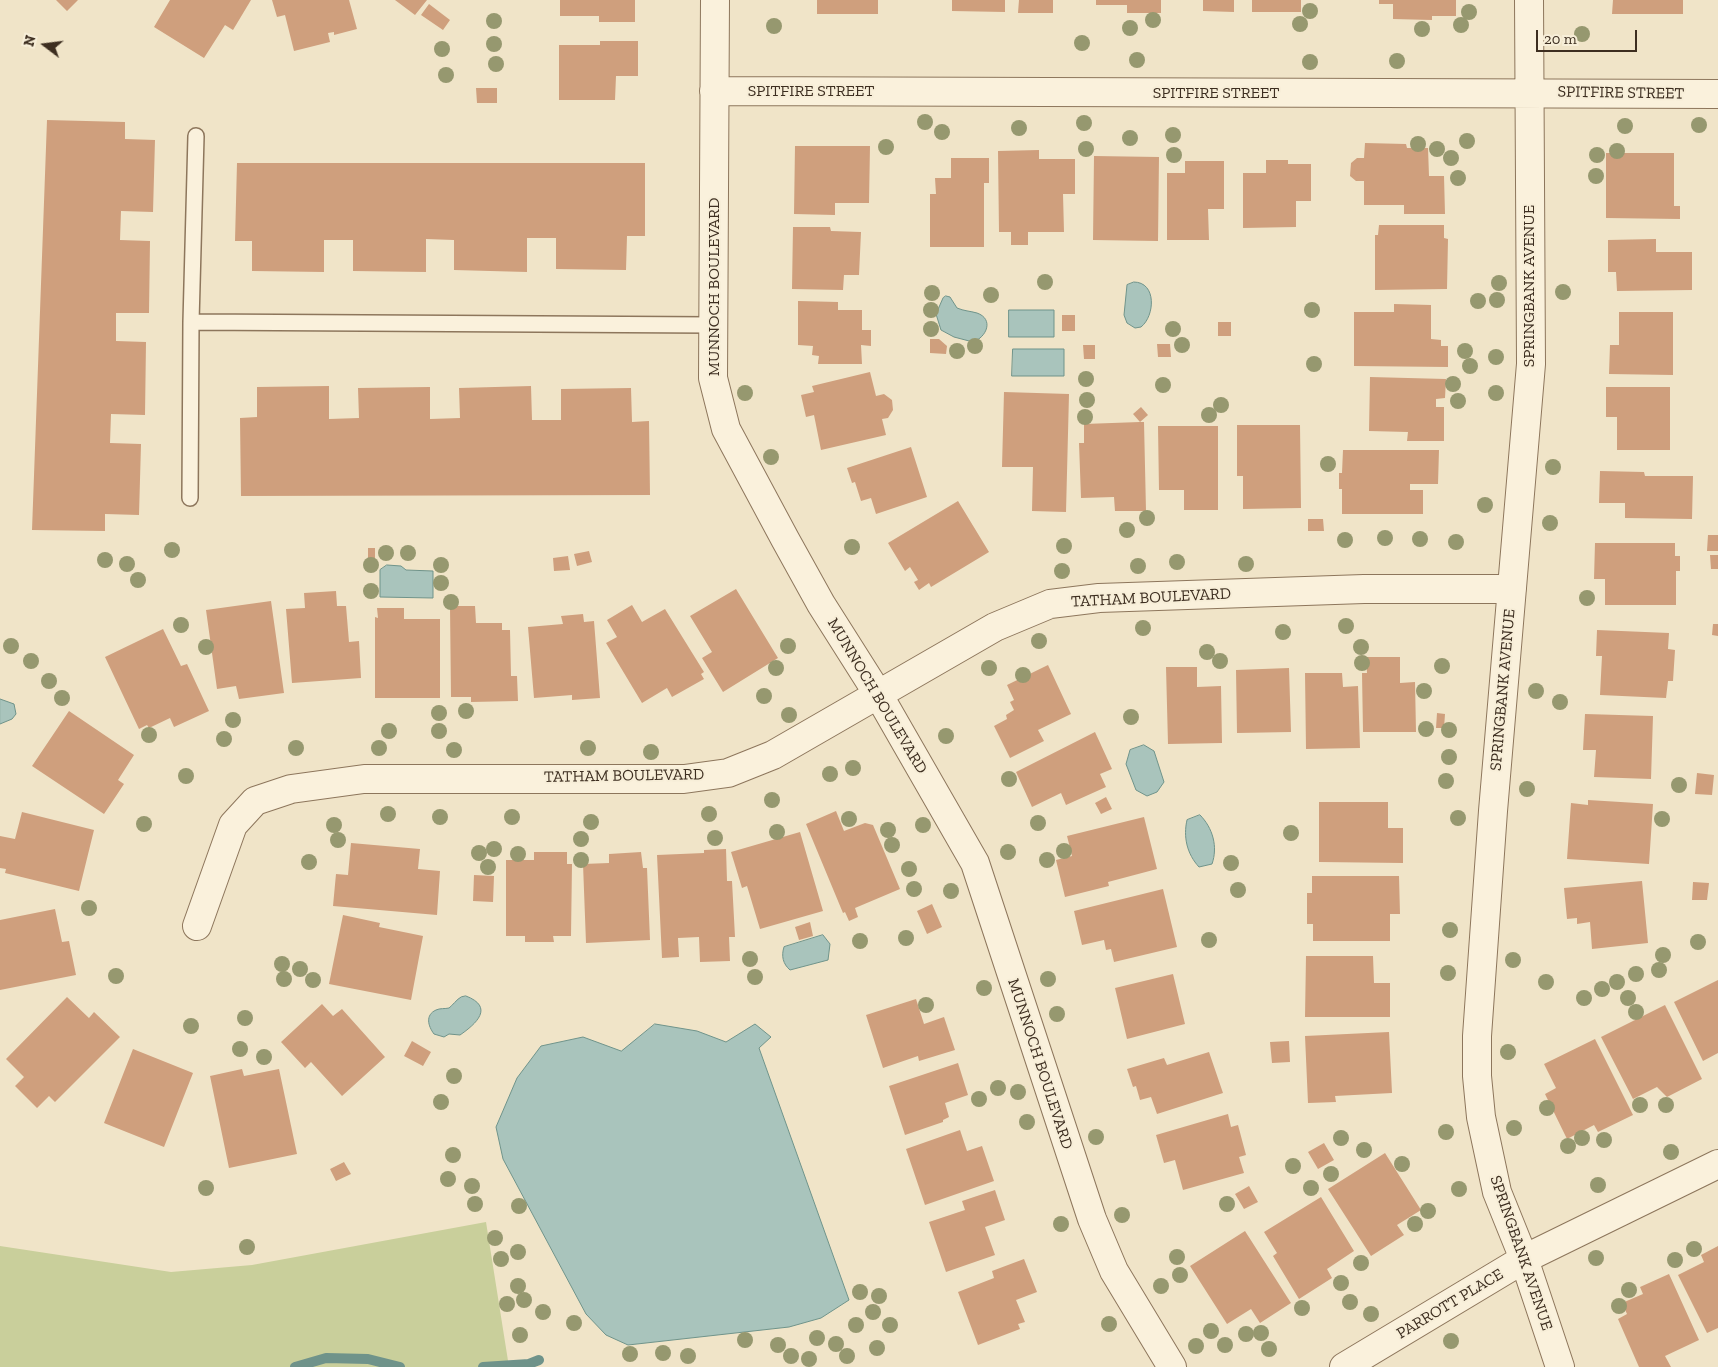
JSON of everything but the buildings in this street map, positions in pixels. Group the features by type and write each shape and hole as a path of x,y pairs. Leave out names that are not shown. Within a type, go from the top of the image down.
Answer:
{"street":[{"name":"MUNNOCH BOULEVARD","path":"715,0 713,378 726,429 821,604 878,694 975,863 1092,1219 1114,1271 1172,1367"},
{"name":"SPRINGBANK AVENUE","path":"1529,0 1528,92 1531,364 1477,1036 1481,1117 1497,1192 1524,1259 1560,1367"},
{"name":"SPITFIRE STREET","path":"714,90 1718,94"},
{"name":"TATHAM BOULEVARD","path":"198,926 233,825 255,801 291,789 364,779 684,779 728,773 773,755 995,627 1050,604 1099,598 1345,590 1512,589"},
{"name":"PARROTT PLACE","path":"1344,1367 1524,1259 1718,1164"}],"lane":[{"path":"190,498 191,322 196,136"},
{"path":"191,322 712,325"}],"green space":[{"path":"486,1222 509,1367 0,1367 0,1246 171,1272 252,1265"}],"water":[{"path":"1134,282 1141,283 1147,287 1151,300 1151,308 1146,322 1141,327 1135,328 1127,323 1124,315 1127,285"},
{"path":"946,296 950,297 957,308 977,313 986,319 987,328 978,340 973,342 954,337 941,330 936,314 943,298"},
{"path":"1009,310 1054,310 1054,337 1009,337"},
{"path":"1013,349 1064,349 1064,376 1012,376"},
{"path":"387,565 401,566 406,570 433,571 433,598 380,597 380,570"},
{"path":"0,699 14,704 16,714 12,719 0,724"},
{"path":"1144,745 1154,751 1164,782 1157,792 1147,796 1136,790 1126,764 1130,750"},
{"path":"1200,815 1208,826 1213,838 1214,858 1212,864 1199,867 1189,851 1186,833 1187,820"},
{"path":"823,935 830,944 828,960 790,970 788,968 783,960 784,947"},
{"path":"466,996 475,1000 480,1005 480,1016 477,1021 460,1035 449,1034 444,1037 434,1034 429,1024 430,1015 438,1009 449,1008 459,998"},
{"path":"655,1024 697,1031 726,1042 755,1024 771,1037 759,1048 849,1300 821,1318 789,1327 628,1345 606,1335 586,1314 503,1159 496,1127 517,1078 541,1046 583,1037 621,1051"}],"waterway":[{"path":"295,1367 326,1358 368,1359 400,1367"},
{"path":"483,1367 529,1364 539,1360"}]}
